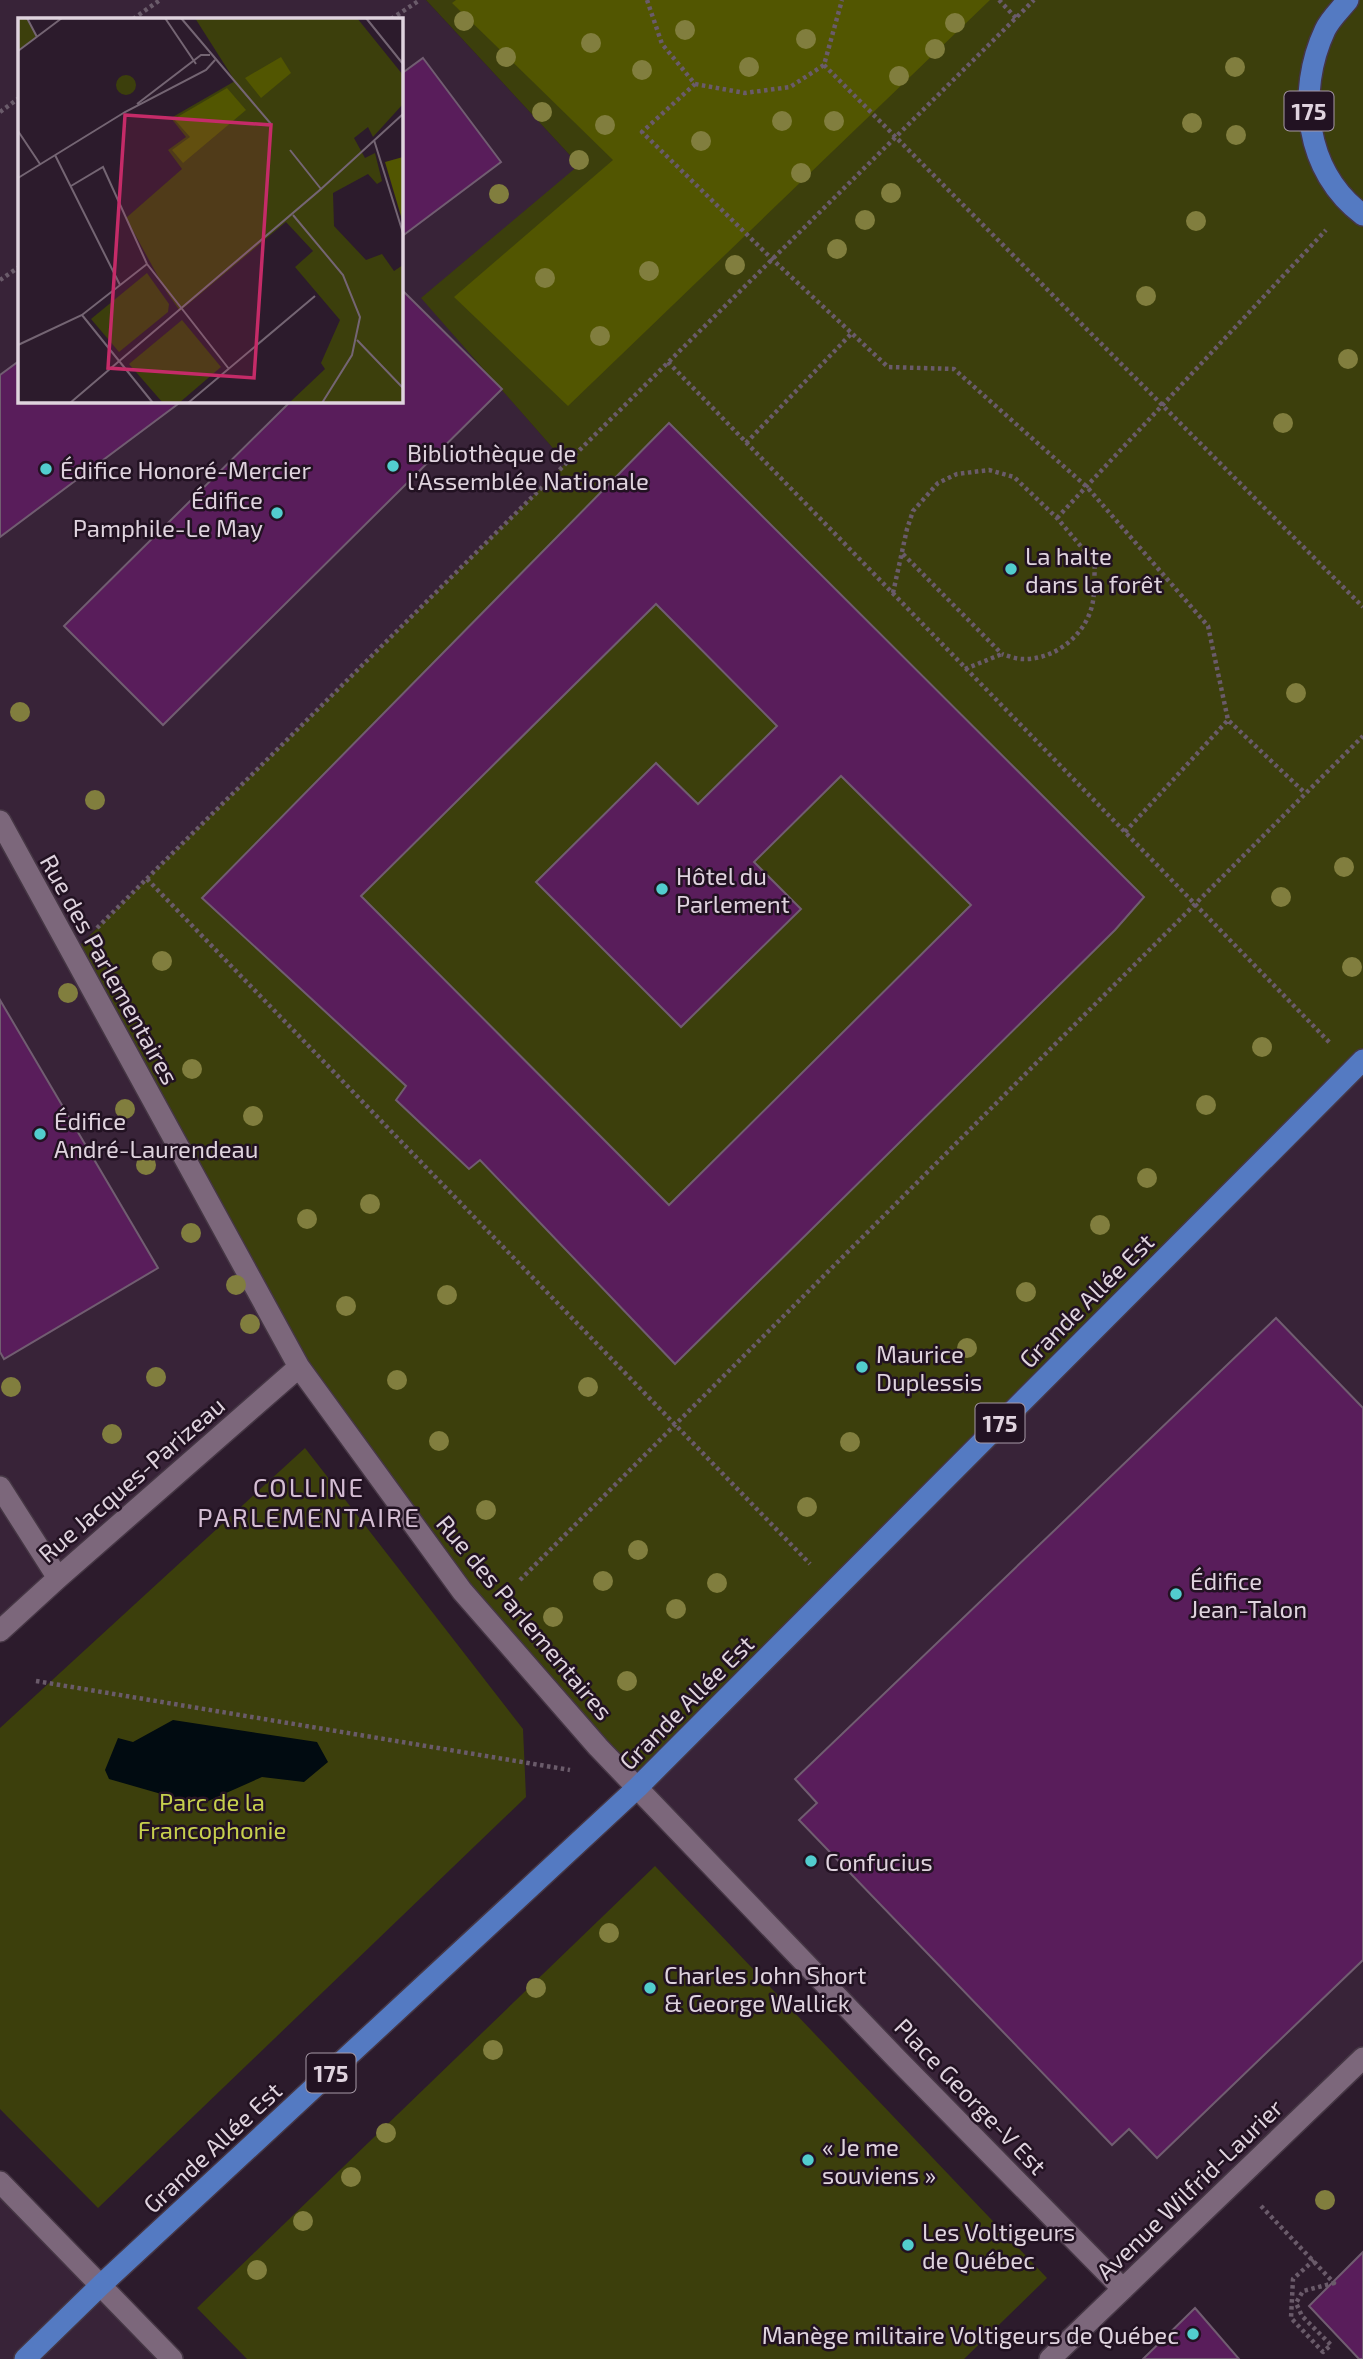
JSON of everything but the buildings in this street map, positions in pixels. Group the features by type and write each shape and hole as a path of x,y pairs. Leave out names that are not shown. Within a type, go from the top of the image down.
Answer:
{"main road":[{"name":"175","path":"1348,0 1326,28 1310,73 1308,120 1322,166 1356,210"},
{"name":"Grande Allée Est","path":"25,2359 101,2285 638,1787 1359,1064"}],"street":[{"name":"Rue des Parlementaires","path":"0,821 299,1367 463,1591 598,1747 638,1787"},
{"name":"Rue Jacques-Parizeau","path":"0,1631 299,1367"},
{"path":"0,1487 58,1577"},
{"name":"Place George-V Est","path":"638,1787 896,2058 1123,2289"},
{"name":"Avenue Wilfrid-Laurier","path":"1050,2359 1363,2058"},
{"path":"0,2182 172,2359"}],"path":[{"path":"134,18 160,0"},
{"path":"393,18 420,0"},
{"path":"647,0 662,44 695,84 744,93 790,87 824,65 842,0"},
{"path":"999,0 1016,18"},
{"path":"72,953 1034,0"},
{"path":"824,65 1363,607"},
{"path":"695,84 642,132 888,367 954,369 1087,487 1208,626 1228,720 1306,793"},
{"path":"0,111 18,99"},
{"path":"1057,518 1162,405 1356,210"},
{"path":"0,279 18,268"},
{"path":"746,443 851,334"},
{"path":"668,362 1195,904 1359,1064"},
{"path":"893,594 913,511 938,483 957,474 989,470 1014,477 1057,518 1095,563 1093,603 1082,629 1067,644 1048,655 1023,659 1002,654 903,554"},
{"path":"965,668 1002,654"},
{"path":"1125,832 1228,720"},
{"path":"520,1580 1363,736"},
{"path":"147,879 835,1590"},
{"path":"36,1681 573,1771"},
{"path":"1236,2181 1314,2260 1334,2283 1303,2291 1296,2303 1302,2316 1331,2345 1323,2352 1291,2318 1290,2308 1293,2279 1314,2260"}],"shaded area":[{"path":"0,0 426,0 580,166 422,298 566,463 72,953 299,1367 0,1631"},
{"path":"456,0 990,0 568,406 454,297 613,160 452,3"},
{"path":"1363,1060 1363,2058 1123,2289 638,1787"},
{"path":"173,1720 317,1742 328,1762 304,1782 262,1777 196,1804 109,1779 105,1770 118,1738 133,1742"},
{"path":"0,2182 172,2359 0,2359"}],"green space":[{"path":"426,0 1363,0 1363,1060 638,1787 489,1611 299,1367 72,953 566,463 421,298 579,165"},
{"name":"Parc de la Francophonie","path":"305,1448 523,1729 526,1797 98,2208 0,2109 0,1728"},
{"path":"655,1866 1047,2278 964,2359 247,2359 197,2308"}],"place":[{"name":"Bibliothèque de l'Assemblée Nationale","path":"393,466"},
{"name":"Édifice Honoré-Mercier","path":"46,469"},
{"name":"Édifice Pamphile-Le May","path":"277,513"},
{"name":"La halte dans la forêt","path":"1011,569"},
{"name":"Hôtel du Parlement","path":"662,889"},
{"name":"Édifice André-Laurendeau","path":"40,1134"},
{"name":"Maurice Duplessis","path":"862,1367"},
{"name":"Édifice Jean-Talon","path":"1176,1594"},
{"name":"Confucius","path":"811,1861"},
{"name":"Charles John Short & George Wallick","path":"650,1988"},
{"name":"« Je me souviens »","path":"808,2160"},
{"name":"Les Voltigeurs de Québec","path":"908,2245"},
{"name":"Manège militaire Voltigeurs de Québec","path":"1193,2334"}],"district":[{"name":"COLLINE PARLEMENTAIRE","path":"309,1501"}]}
